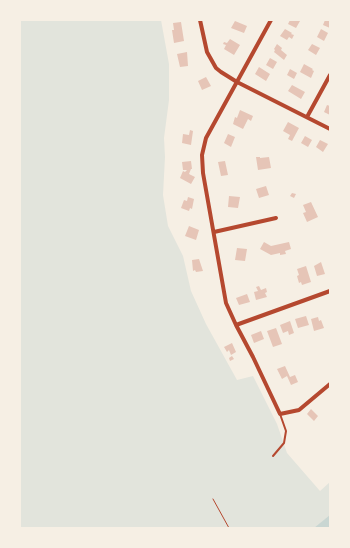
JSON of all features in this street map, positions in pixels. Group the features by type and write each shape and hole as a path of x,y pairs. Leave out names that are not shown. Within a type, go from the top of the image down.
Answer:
{"street":[{"path":"200,20 207,52 216,68 237,82 330,129"},
{"path":"271,20 206,138 202,155 202,173 226,303 280,414 299,410 330,384"},
{"path":"307,117 330,75"},
{"path":"214,232 276,218"},
{"path":"236,325 330,291"}],"lane":[{"path":"273,456 284,443 286,431 280,414"}],"path":[{"path":"213,499 229,528"}],"shaded area":[{"path":"20,20 161,20 169,64 169,100 164,138 165,157 163,195 168,226 183,256 191,291 206,324 237,380 253,376 277,424 287,453 320,491 330,482 330,528 20,528"},
{"path":"330,515 330,528 314,528"}],"building":[{"path":"290,20 300,21 296,28 288,24"},
{"path":"325,20 330,20 330,28 323,25"},
{"path":"235,21 247,26 244,33 231,28"},
{"path":"181,22 184,41 174,43 172,30 174,30 173,23"},
{"path":"285,29 294,35 292,39 289,37 287,40 280,36"},
{"path":"321,29 328,33 324,41 317,37"},
{"path":"230,39 240,45 234,55 224,49 226,45 223,44 224,42 227,43"},
{"path":"277,44 287,55 284,60 274,52"},
{"path":"312,44 320,48 316,55 308,50"},
{"path":"187,52 188,66 180,67 177,54"},
{"path":"270,58 277,62 273,69 266,65"},
{"path":"304,64 314,71 311,78 300,72"},
{"path":"259,67 270,74 266,81 255,74"},
{"path":"290,69 297,73 294,79 287,75"},
{"path":"206,77 211,86 202,90 198,81"},
{"path":"292,85 305,92 301,99 288,91"},
{"path":"327,105 330,106 330,115 324,112"},
{"path":"240,110 253,116 251,121 248,119 243,129 233,124 235,117 237,118"},
{"path":"288,122 299,128 292,141 288,139 290,135 283,131"},
{"path":"190,130 193,131 191,145 182,143 183,134 189,135"},
{"path":"228,134 235,137 231,147 224,143"},
{"path":"305,136 312,140 308,147 301,143"},
{"path":"320,140 328,144 323,152 316,147"},
{"path":"256,157 269,157 271,168 258,170"},
{"path":"191,161 192,169 189,174 195,177 191,184 180,178 183,171 185,172 187,170 183,170 182,162"},
{"path":"225,161 228,175 221,176 218,162"},
{"path":"266,186 269,195 259,198 256,189"},
{"path":"292,193 296,194 294,198 290,196"},
{"path":"229,196 240,197 238,208 228,207"},
{"path":"188,197 194,199 192,209 190,208 189,211 181,208 184,200 187,201"},
{"path":"311,202 318,217 307,222 303,213 306,212 303,205"},
{"path":"189,226 199,230 196,240 185,236"},
{"path":"264,242 271,246 289,242 291,249 285,251 286,254 280,255 280,253 271,255 260,249"},
{"path":"237,248 247,249 245,261 235,260"},
{"path":"199,259 203,271 193,271 192,260"},
{"path":"321,262 325,274 317,276 314,266"},
{"path":"306,266 311,282 302,285 301,282 299,283 297,269"},
{"path":"259,286 261,290 266,288 267,292 265,293 267,297 256,300 254,292 258,291 256,287"},
{"path":"247,294 250,302 239,305 236,298"},
{"path":"306,316 309,325 298,328 295,319"},
{"path":"318,317 324,328 314,331 311,319"},
{"path":"290,321 294,333 289,335 288,331 283,333 280,325"},
{"path":"276,328 282,344 273,347 267,331"},
{"path":"261,331 264,339 254,343 251,335"},
{"path":"232,343 236,352 231,355 229,350 227,352 224,347"},
{"path":"232,356 234,359 230,361 229,358"},
{"path":"285,366 290,377 295,375 298,382 291,385 287,376 282,379 277,369"},
{"path":"311,409 318,416 314,421 307,414"}]}
